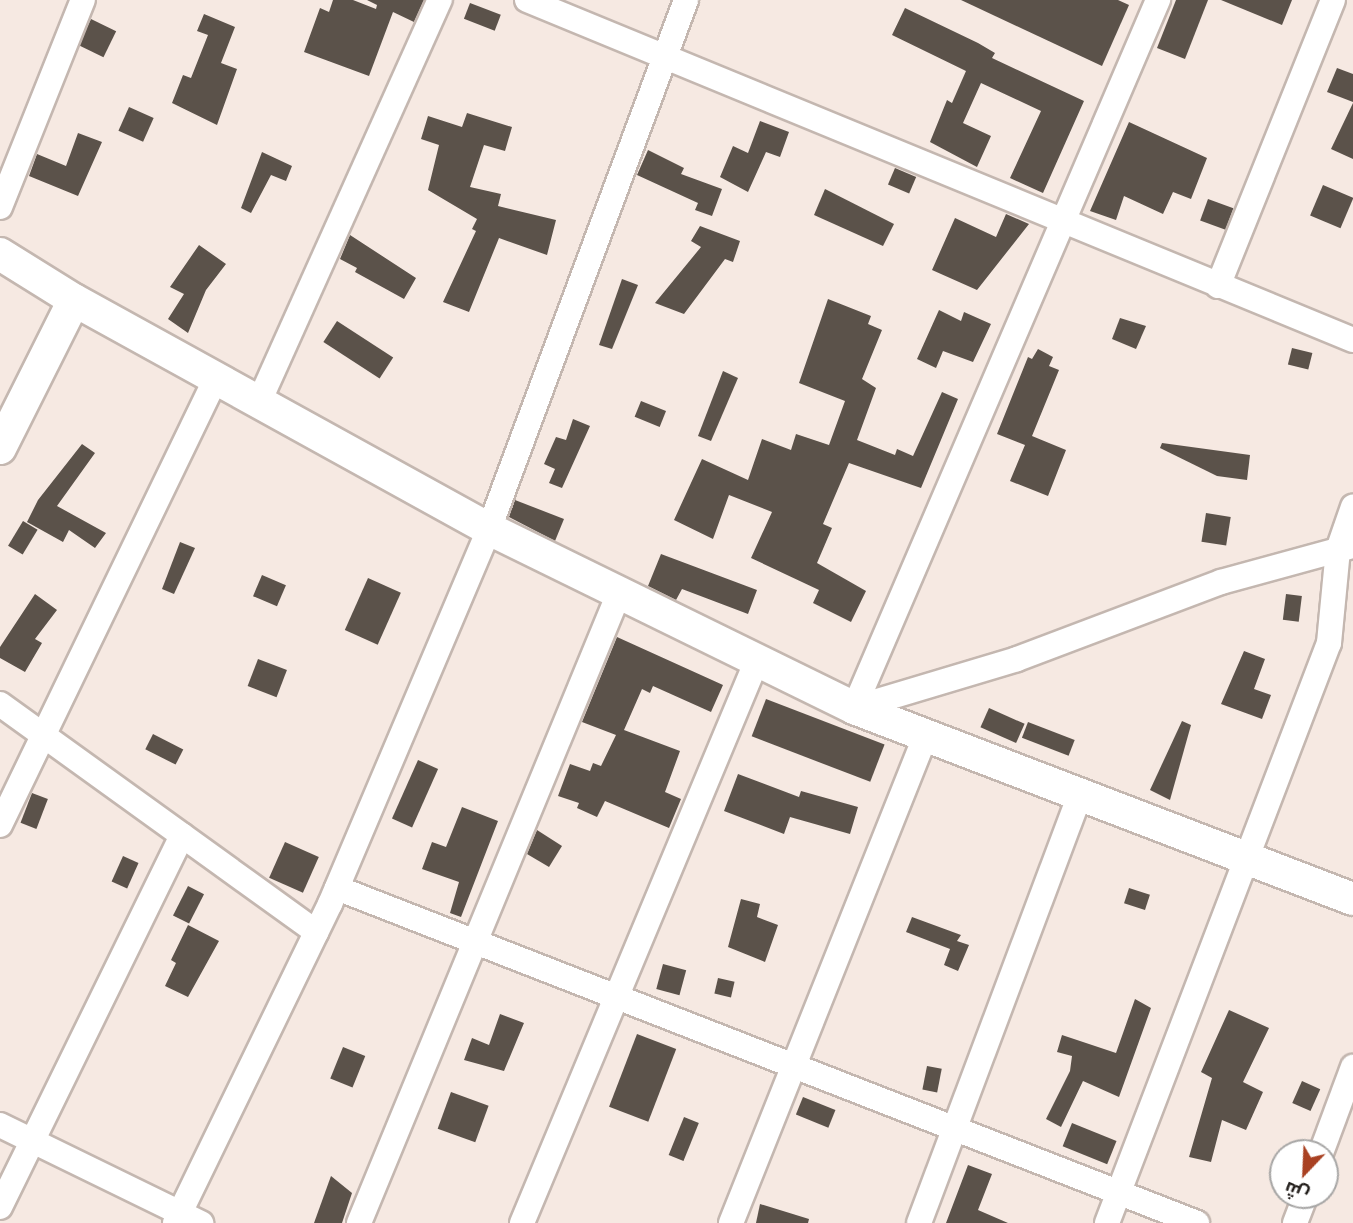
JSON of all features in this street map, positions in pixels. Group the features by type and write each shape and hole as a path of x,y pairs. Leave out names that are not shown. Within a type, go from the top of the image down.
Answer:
{"street":[{"path":"0,207 83,0"},
{"path":"259,402 440,0"},
{"path":"527,0 666,55 1062,223 1353,340"},
{"path":"0,1125 185,1220 337,888 489,529 686,0"},
{"path":"854,708 1157,0"},
{"path":"1218,286 1333,0"},
{"path":"0,254 74,300 489,529 854,708 1353,898"},
{"path":"0,448 74,300"},
{"path":"0,825 216,379"},
{"path":"1107,1223 1329,643 1353,507"},
{"path":"854,708 1017,659 1221,582 1345,548"},
{"path":"359,1223 619,593"},
{"path":"522,1223 757,660"},
{"path":"0,704 316,932"},
{"path":"732,1223 925,737"},
{"path":"919,1223 1080,794"},
{"path":"0,1207 182,835"},
{"path":"337,888 1197,1223"},
{"path":"1326,1139 1353,1067"}],"building":[{"path":"333,0 353,0 376,9 377,5 367,0 424,0 414,22 393,12 369,76 304,52 320,8 329,12"},
{"path":"961,0 1118,0 1129,5 1102,66"},
{"path":"1176,0 1208,0 1185,59 1157,48"},
{"path":"1221,0 1292,0 1282,25"},
{"path":"470,3 501,15 495,31 464,19"},
{"path":"905,8 978,43 995,53 992,58 1084,101 1043,193 1010,178 1041,111 981,83 963,123 991,136 977,167 930,142 947,100 952,103 966,71 892,35"},
{"path":"204,14 235,27 221,63 237,69 217,125 172,103 183,75 191,78 208,35 197,31"},
{"path":"91,19 116,31 103,57 78,45"},
{"path":"1337,68 1353,74 1353,102 1327,92"},
{"path":"1353,103 1353,159 1331,149"},
{"path":"129,107 154,118 143,142 118,131"},
{"path":"467,113 512,127 505,151 484,145 470,187 501,194 498,206 556,220 547,255 499,238 469,312 443,302 476,231 472,229 477,219 428,190 439,145 421,139 428,116 462,127"},
{"path":"760,121 789,132 780,157 766,152 748,192 720,177 733,146 748,153"},
{"path":"1129,122 1207,158 1191,199 1173,192 1163,214 1124,196 1116,220 1090,211"},
{"path":"78,133 102,142 78,196 29,176 37,154 66,166"},
{"path":"648,150 684,168 681,174 722,189 712,216 695,210 698,203 637,175"},
{"path":"262,152 292,166 286,181 271,175 251,213 241,208"},
{"path":"895,168 916,177 909,194 888,185"},
{"path":"1323,185 1353,198 1340,228 1310,215"},
{"path":"825,189 894,224 883,246 814,215"},
{"path":"1208,199 1233,208 1226,230 1200,221"},
{"path":"1006,214 1029,224 977,290 932,270 955,218 996,237"},
{"path":"700,226 740,241 733,262 725,259 684,314 655,303 701,247 691,241"},
{"path":"350,235 416,278 404,299 355,272 357,268 340,259"},
{"path":"199,245 226,264 206,290 188,333 168,319 184,294 170,287"},
{"path":"622,279 638,285 612,349 599,345"},
{"path":"828,299 871,316 868,324 882,330 862,379 876,388 857,440 895,455 897,449 913,456 942,392 958,399 921,488 849,463 823,524 832,528 817,563 866,591 851,622 813,603 819,590 751,558 772,512 729,495 713,539 674,520 702,459 748,480 762,439 791,450 796,434 829,445 845,401 799,383"},
{"path":"939,310 961,321 964,312 991,324 973,362 943,351 936,368 917,359"},
{"path":"1120,318 1146,326 1136,349 1112,339"},
{"path":"337,321 393,357 380,378 323,342"},
{"path":"1292,348 1312,353 1308,370 1288,364"},
{"path":"1038,349 1053,357 1049,366 1059,370 1032,436 1066,450 1048,496 1010,481 1025,445 997,434 1028,357 1032,359"},
{"path":"723,371 738,378 711,441 698,436"},
{"path":"641,401 666,411 660,427 635,417"},
{"path":"573,419 590,426 562,488 549,483 555,469 544,464 556,437 566,440"},
{"path":"1162,443 1250,455 1247,480 1217,476 1160,448"},
{"path":"82,444 95,453 57,506 106,533 95,548 69,530 63,542 27,522 38,500"},
{"path":"515,500 564,519 555,541 509,517"},
{"path":"1206,513 1231,517 1226,546 1201,542"},
{"path":"23,521 38,530 23,555 8,546"},
{"path":"180,542 195,548 174,594 162,589"},
{"path":"661,554 757,590 748,614 682,589 676,600 648,586"},
{"path":"262,575 286,585 277,606 253,596"},
{"path":"368,578 401,593 378,645 345,630"},
{"path":"35,594 57,610 35,639 42,643 25,672 0,658 0,647"},
{"path":"1286,594 1302,596 1299,622 1283,620"},
{"path":"617,637 723,685 711,712 653,686 650,693 642,689 624,730 680,751 665,792 681,799 669,828 605,801 597,817 577,808 579,803 558,796 570,764 590,771 593,763 601,766 616,735 582,722"},
{"path":"1244,651 1265,659 1254,689 1271,695 1262,719 1221,704"},
{"path":"258,659 287,670 277,697 248,686"},
{"path":"766,699 885,745 870,782 752,736"},
{"path":"989,708 1025,724 1016,743 980,727"},
{"path":"1182,721 1191,725 1170,800 1150,790"},
{"path":"1028,722 1075,740 1069,756 1022,738"},
{"path":"153,734 183,749 176,765 145,749"},
{"path":"418,760 438,769 412,827 392,818"},
{"path":"738,774 799,797 801,791 858,807 850,834 790,817 784,834 724,811"},
{"path":"32,793 48,799 36,829 21,823"},
{"path":"462,807 498,821 461,917 450,913 459,882 422,869 432,842 446,847"},
{"path":"537,830 562,846 549,867 527,854"},
{"path":"285,842 319,857 303,893 269,878"},
{"path":"123,856 139,863 127,888 112,882"},
{"path":"188,886 204,894 189,924 173,915"},
{"path":"1129,888 1150,895 1145,910 1124,903"},
{"path":"741,899 760,904 757,917 778,925 765,962 728,947"},
{"path":"912,917 961,935 957,941 969,945 958,971 944,965 950,949 906,932"},
{"path":"188,925 219,941 188,997 165,986 176,963 171,960"},
{"path":"663,964 686,970 679,995 656,989"},
{"path":"718,978 735,982 731,997 714,994"},
{"path":"1135,999 1151,1008 1119,1097 1083,1081 1061,1127 1046,1119 1070,1071 1072,1056 1057,1052 1062,1035 1116,1053"},
{"path":"1229,1010 1269,1028 1243,1082 1263,1092 1246,1130 1222,1120 1211,1162 1189,1157 1212,1078 1201,1072"},
{"path":"500,1014 524,1023 504,1071 464,1060 472,1038 489,1045"},
{"path":"637,1034 676,1049 648,1122 609,1107"},
{"path":"343,1047 365,1056 353,1088 330,1079"},
{"path":"927,1066 942,1069 937,1092 922,1090"},
{"path":"1302,1081 1320,1089 1311,1111 1292,1103"},
{"path":"451,1092 489,1106 475,1142 438,1129"},
{"path":"803,1097 835,1110 828,1128 796,1115"},
{"path":"684,1117 699,1123 683,1161 669,1155"},
{"path":"1072,1123 1117,1141 1107,1164 1063,1146"},
{"path":"968,1165 992,1174 978,1210 1008,1223 946,1223"},
{"path":"331,1176 352,1193 342,1223 314,1223"},
{"path":"760,1204 809,1219 808,1223 756,1223"}]}
